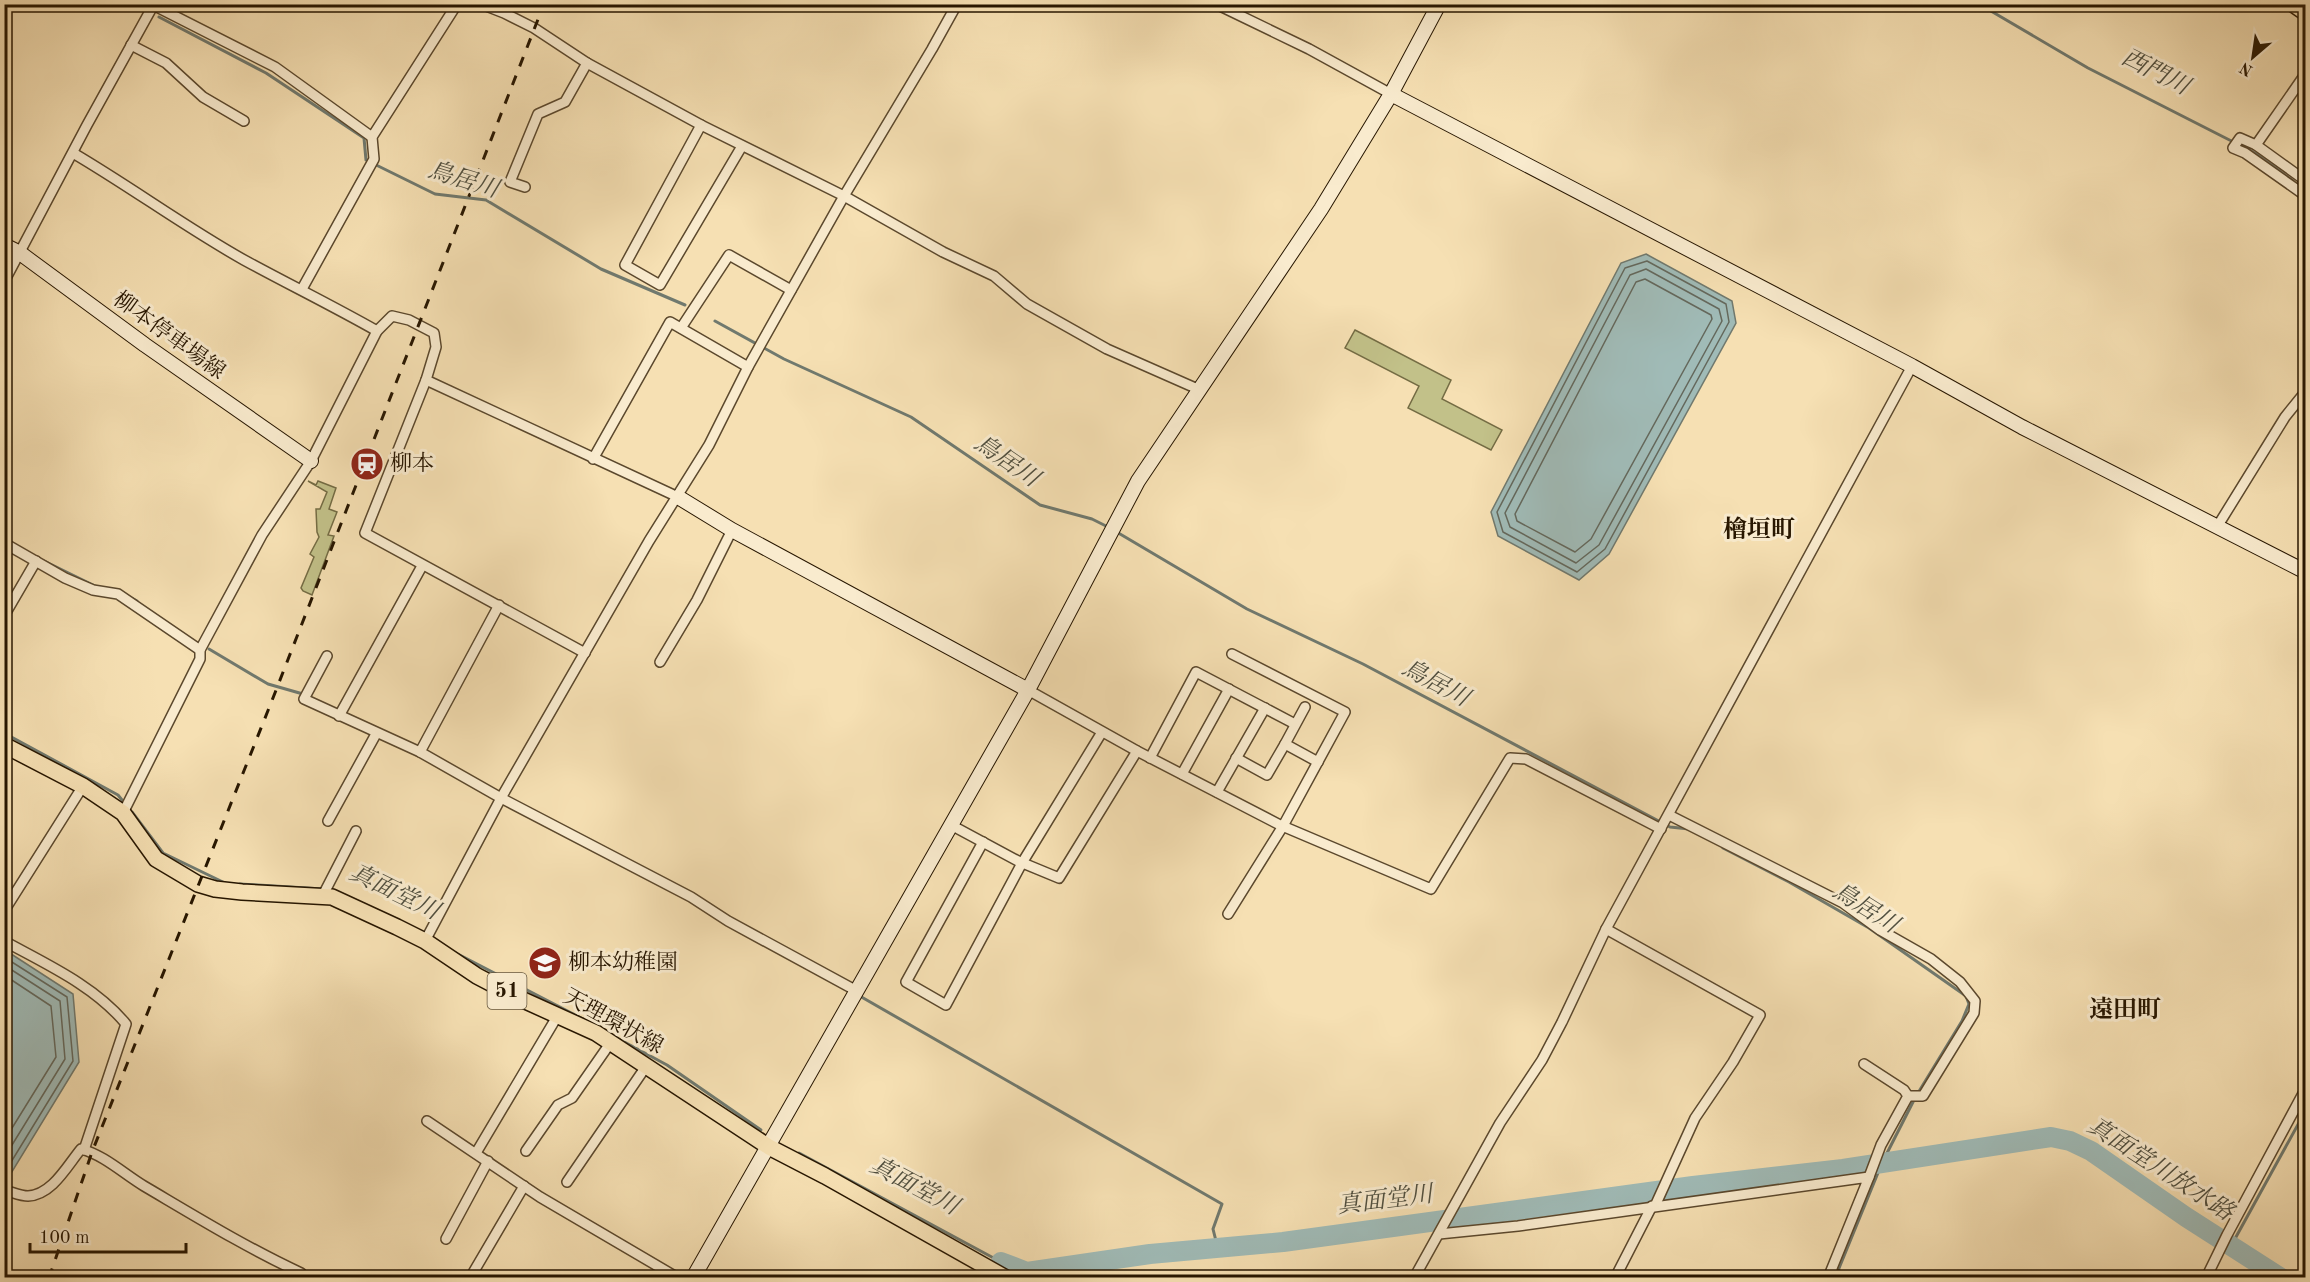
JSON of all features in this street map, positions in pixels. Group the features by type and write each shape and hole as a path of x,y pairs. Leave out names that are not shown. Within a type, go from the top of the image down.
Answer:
{"main road":[{"path":"2293,4 2306,13"},
{"name":"天理環状線","path":"4,745 83,786 123,813 156,860 198,884 215,889 242,892 332,897 424,941 477,976 611,1042 769,1147 1006,1278"}],"street":[{"path":"303,289 373,162 372,137 457,4"},
{"path":"481,4 534,28 587,63 700,125 844,196 943,252 994,276 1027,304 1107,349 1200,390"},
{"path":"424,941 501,798 649,541 709,445 748,367 791,290 957,4"},
{"path":"1216,4 1309,49 1912,366 2022,427 2306,572"},
{"path":"693,1278 769,1147 855,990 1028,690 1138,481 1321,209 1391,94 1439,4"},
{"path":"4,282 152,5 275,67 372,137"},
{"path":"131,45 165,63 203,97 244,121"},
{"path":"525,187 510,182 538,114 565,102 587,63"},
{"path":"2256,145 2306,73"},
{"path":"700,125 625,265 660,285 742,146"},
{"path":"2306,181 2256,145 2240,138 2233,148 2245,153 2306,196"},
{"path":"73,153 132,189 175,219 245,260 303,289 377,331"},
{"name":"柳本停車場線","path":"4,244 20,253 145,345 311,461"},
{"path":"681,328 729,255 791,290"},
{"path":"123,813 200,659 200,650 262,535 311,461 377,331 392,316 409,320 434,333 436,347 426,380 365,533 422,566 585,652"},
{"path":"593,459 670,322 748,367"},
{"path":"1414,1278 1500,1123 1542,1060 1563,1022 1606,929 1912,366"},
{"path":"426,380 678,497 732,530 1101,732 1283,826 1431,889 1510,758 1526,759 1662,829"},
{"path":"2217,527 2285,417 2306,391"},
{"path":"660,662 697,600 732,530"},
{"path":"4,543 65,578 93,590 118,594 200,650"},
{"path":"4,616 36,561"},
{"path":"339,716 422,566"},
{"path":"420,752 499,605"},
{"path":"1228,914 1283,826 1346,712 1232,654"},
{"path":"327,656 303,699 420,752 501,798 691,897 728,921 855,990"},
{"path":"1150,758 1196,672 1295,724"},
{"path":"1182,774 1229,689"},
{"path":"1236,758 1267,774 1305,707"},
{"path":"1216,792 1265,708"},
{"path":"983,842 906,982 946,1005 1022,863 1101,732"},
{"path":"328,821 376,734"},
{"path":"1285,744 1318,762"},
{"path":"951,825 1022,863 1059,878 1137,751"},
{"path":"4,911 83,786"},
{"path":"1669,815 1844,903 1880,930 1931,959 1960,982 1975,1001 1974,1012 1923,1096 1908,1096"},
{"path":"322,897 356,831"},
{"path":"1606,929 1760,1015 1733,1062 1695,1118 1654,1205 1615,1278"},
{"path":"4,941 73,979 118,1014 126,1024 84,1150"},
{"path":"476,1153 558,1015"},
{"path":"526,1151 558,1105 572,1098 611,1042"},
{"path":"1864,1064 1904,1090 1908,1096"},
{"path":"567,1182 647,1065"},
{"path":"2206,1278 2215,1257 2306,1088"},
{"path":"1844,1278 1830,1275 1878,1153 1908,1096"},
{"path":"427,1121 524,1186 678,1278"},
{"path":"4,1190 27,1196 43,1192 81,1149 92,1152 144,1186 262,1255 301,1274 300,1278"},
{"path":"446,1239 488,1161"},
{"path":"1441,1231 1528,1225 1869,1175"},
{"path":"470,1278 524,1186"}],"shaded area":[{"path":"1355,330 1451,380 1442,399 1502,430 1491,450 1408,408 1419,386 1345,348"},
{"path":"308,481 316,485 318,481 336,488 329,509 337,512 328,535 334,536 312,595 301,588 314,557 310,554 319,537 316,509 320,509 327,492"}],"water":[{"path":"1646,254 1732,301 1736,323 1609,554 1579,580 1498,536 1491,512 1621,263"},
{"path":"5,950 73,994 79,1062 10,1175 4,1174"}],"waterway":[{"name":"西門川","path":"1979,4 2088,68 2255,153 2293,181"},
{"name":"鳥居川","path":"159,17 266,73 364,138 366,160 435,194 486,200 601,269 685,305"},
{"name":"鳥居川","path":"715,321 784,359 911,417 1040,505 1092,519 1110,528"},
{"name":"鳥居川","path":"1115,531 1247,609 1363,664 1670,827 1689,829"},
{"path":"44,561 95,586"},
{"path":"122,593 137,601"},
{"path":"209,649 268,684 303,694"},
{"name":"真面堂川","path":"4,733 118,795 126,805"},
{"name":"真面堂川","path":"132,812 163,853 227,884"},
{"name":"鳥居川","path":"1723,848 1789,882 1869,928 1966,996 1969,1004 1962,1021 1918,1093"},
{"name":"真面堂川","path":"240,884 323,889"},
{"name":"真面堂川","path":"450,950 583,1019"},
{"path":"858,995 1222,1204 1213,1229 1218,1249"},
{"name":"真面堂川","path":"615,1037 667,1065 761,1130"},
{"name":"真面堂川","path":"1837,1273 1882,1163 1915,1098"},
{"name":"西門川","path":"2231,1246 2306,1110"},
{"name":"真面堂川","path":"1001,1262 1027,1272 1150,1254 1283,1242 1693,1186 1843,1169 2051,1137 2070,1141 2091,1151 2186,1217 2281,1278"},
{"name":"真面堂川","path":"799,1153 1001,1262"},
{"path":"971,1278 990,1275"}],"railway":[{"path":"49,1278 92,1152 271,703 544,4"}],"place":[{"name":"柳本","path":"367,464"},
{"name":"柳本幼稚園","path":"545,963"}],"district":[{"name":"檜垣町","path":"1759,531"},
{"name":"遠田町","path":"2125,1011"}],"water label":[{"name":"真面堂川放水路","path":"2160,1170"}]}
